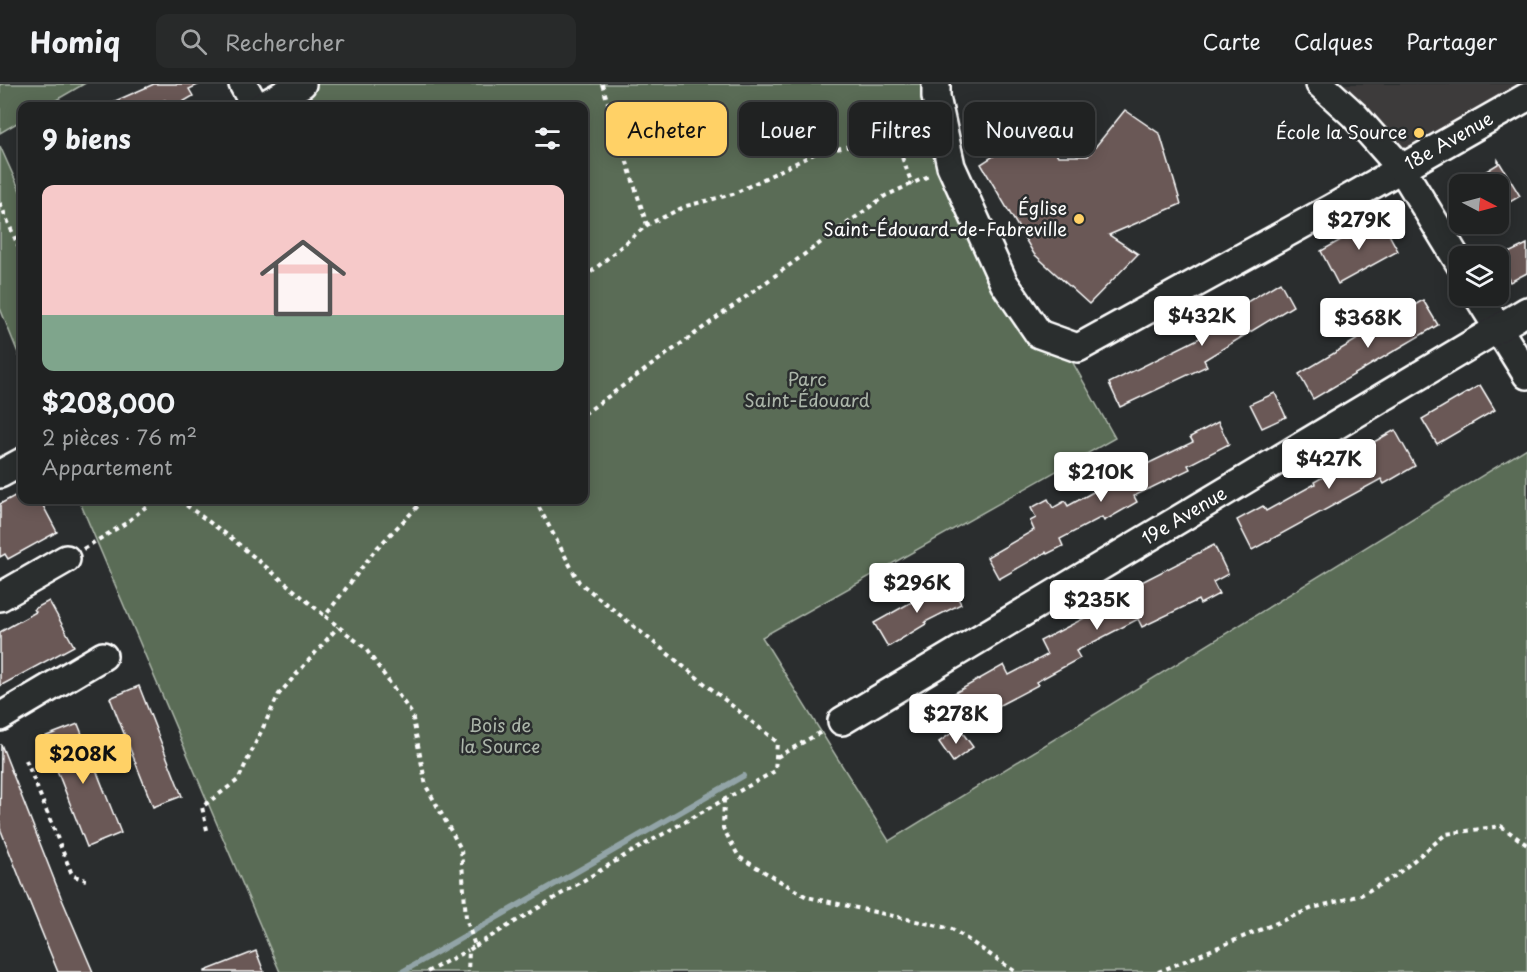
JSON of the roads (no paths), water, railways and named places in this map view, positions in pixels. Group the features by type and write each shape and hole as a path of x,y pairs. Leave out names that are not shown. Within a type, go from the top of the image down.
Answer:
{"street":[{"path":"243,84 253,102"},
{"path":"269,102 302,84"},
{"name":"18e Avenue","path":"936,84 936,97 951,166 1004,283 1039,334 1078,348 1402,169 1527,97"},
{"path":"1320,84 1354,115 1402,169 1449,246"},
{"path":"1484,306 1527,375"},
{"name":"19e Avenue","path":"842,721 1527,311"},
{"path":"0,474 18,464"},
{"path":"0,597 66,559"},
{"path":"0,717 103,656"}],"waterway":[{"path":"402,972 743,776"}],"place":[{"name":"École la Source","path":"1419,133"},
{"name":"Église Saint-Édouard-de-Fabreville","path":"1079,219"}],"park label":[{"name":"Parc Saint-Édouard","path":"807,390"},
{"name":"Bois de la Source","path":"500,736"}]}
